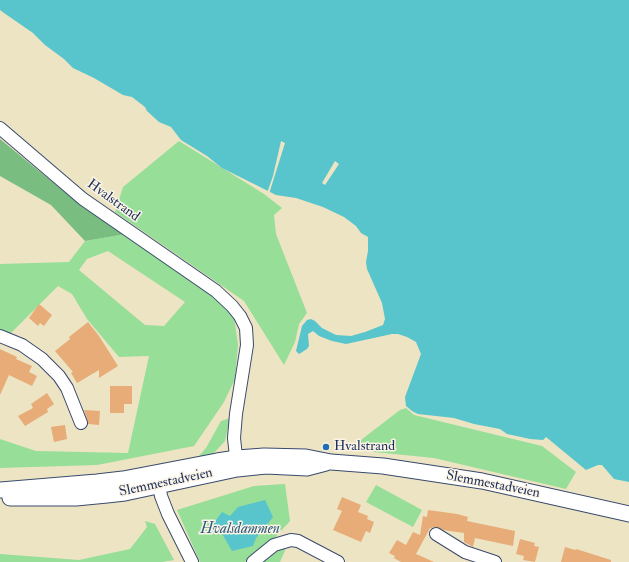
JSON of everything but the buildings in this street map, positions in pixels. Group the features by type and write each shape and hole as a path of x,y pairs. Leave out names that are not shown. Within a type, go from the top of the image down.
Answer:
{"main road":[{"name":"Slemmestadveien","path":"0,498 76,498 125,493 158,479 217,461 237,464 307,468 331,462 383,466 482,481 629,514"},
{"name":"Slemmestadveien","path":"0,490 122,479 158,479"}],"street":[{"name":"Hvalstrand","path":"0,128 83,198 216,291 240,316 246,328 247,346 236,414 234,438 237,464"},
{"path":"0,336 22,345 42,359 59,376 67,388 80,423"},
{"path":"158,479 168,514 192,562"},
{"path":"436,534 465,552 495,562"},
{"path":"253,562 274,545 291,540 298,541 338,562"}],"green space":[{"path":"0,139 84,208 126,234 85,241 51,205 0,176"},
{"path":"179,141 264,194 282,208 274,215 276,234 307,313 299,324 295,342 284,365 244,301 115,212 123,187"},
{"path":"126,234 216,298 234,316 238,345 235,379 224,402 194,446 97,465 0,468 0,439 36,451 128,453 149,356 119,357 87,319 72,294 58,286 9,335 0,332 0,264 69,262 85,241","holes":["108,251 185,302 164,326 145,325 79,270 87,259"]},
{"path":"406,408 414,415 542,446 576,472 566,489 434,458 374,452 357,443 400,410"},
{"path":"230,418 225,441 212,455 198,459 221,421"},
{"path":"285,484 290,521 271,542 245,562 200,562 177,510 254,486"},
{"path":"376,485 422,510 413,527 366,502"},
{"path":"145,521 155,524 174,560 162,562 0,562 0,554 79,560 130,549 147,527"},
{"path":"287,546 280,562 263,562 274,551"}],"water":[{"path":"0,0 629,0 629,482 614,479 602,465 586,470 546,437 543,440 530,439 507,434 500,429 454,418 418,414 412,411 406,406 405,397 421,354 416,342 407,337 392,334 346,344 319,336 313,331 308,334 309,346 299,354 296,351 302,326 307,320 311,319 315,321 322,328 336,335 351,336 383,325 385,319 382,303 367,269 366,262 368,237 361,233 356,226 344,217 323,207 296,198 276,195 222,168 207,156 181,140 171,127 159,122 147,111 145,107 132,97 123,95 73,68 33,33 0,10"},
{"name":"Hvalsdammen","path":"265,500 273,517 256,538 253,546 232,551 221,532 212,526 222,512 230,516 238,507"}],"pier":[{"path":"281,141 285,143 269,194 267,193 273,176"},
{"path":"335,161 339,164 325,185 322,183"}],"place":[{"name":"Hvalstrand","path":"326,447"}]}
